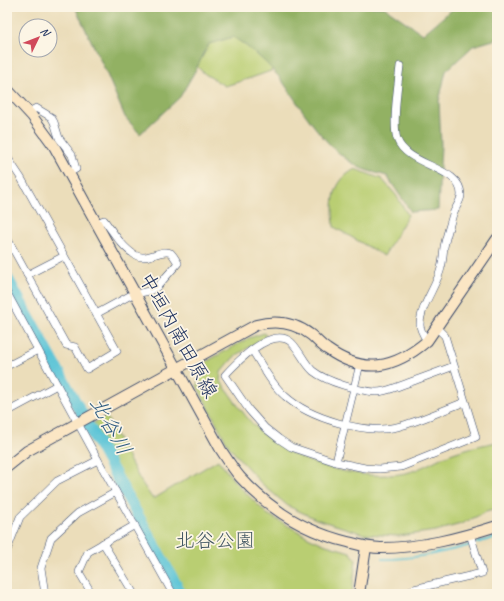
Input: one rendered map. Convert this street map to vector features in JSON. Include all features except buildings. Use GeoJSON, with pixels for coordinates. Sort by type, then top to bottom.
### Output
{"type":"FeatureCollection","features":[{"type":"Feature","properties":{"kind":"main road","name":"中垣内南田原線"},"geometry":{"type":"LineString","coordinates":[[7,89],[44,130],[97,223],[221,450],[240,477],[266,501],[286,517],[309,529],[336,539],[366,547],[397,548],[428,544],[497,526]]}},
{"type":"Feature","properties":{"kind":"main road"},"geometry":{"type":"LineString","coordinates":[[7,467],[27,451],[256,325],[270,322],[285,323],[300,328],[335,355],[360,364],[373,366],[385,365],[400,360],[416,351],[427,341],[497,239]]}},
{"type":"Feature","properties":{"kind":"main road"},"geometry":{"type":"LineString","coordinates":[[359,594],[366,547]]}},
{"type":"Feature","properties":{"kind":"street"},"geometry":{"type":"LineString","coordinates":[[400,66],[394,128],[398,140],[406,153],[417,160],[445,172],[455,180],[459,187],[461,196],[455,208],[444,247],[441,268],[421,316],[420,326],[427,341]]}},
{"type":"Feature","properties":{"kind":"street"},"geometry":{"type":"LineString","coordinates":[[7,157],[21,178],[117,352],[87,369],[75,347],[66,345],[7,238]]}},
{"type":"Feature","properties":{"kind":"street"},"geometry":{"type":"LineString","coordinates":[[96,314],[135,293],[149,291],[157,287],[178,263],[172,254],[167,252],[142,257],[135,256],[124,246],[104,220],[97,223]]}},
{"type":"Feature","properties":{"kind":"street"},"geometry":{"type":"LineString","coordinates":[[114,254],[124,246]]}},
{"type":"Feature","properties":{"kind":"street"},"geometry":{"type":"LineString","coordinates":[[27,275],[64,256]]}},
{"type":"Feature","properties":{"kind":"street"},"geometry":{"type":"LineString","coordinates":[[7,293],[173,594]]}},
{"type":"Feature","properties":{"kind":"street"},"geometry":{"type":"LineString","coordinates":[[437,328],[445,336],[476,437],[401,467],[379,469],[365,468],[336,462],[291,446],[265,428],[249,410],[225,374],[237,362],[263,342],[283,338],[291,342],[307,364],[324,378],[354,388],[378,392],[386,391],[454,366]]}},
{"type":"Feature","properties":{"kind":"street"},"geometry":{"type":"LineString","coordinates":[[7,365],[38,350]]}},
{"type":"Feature","properties":{"kind":"street"},"geometry":{"type":"LineString","coordinates":[[252,350],[277,388],[286,397],[309,412],[345,425],[370,429],[397,427],[465,402]]}},
{"type":"Feature","properties":{"kind":"street"},"geometry":{"type":"LineString","coordinates":[[336,462],[360,364]]}},
{"type":"Feature","properties":{"kind":"street"},"geometry":{"type":"LineString","coordinates":[[7,412],[57,385]]}},
{"type":"Feature","properties":{"kind":"street"},"geometry":{"type":"LineString","coordinates":[[7,550],[20,516],[57,481],[98,460]]}},
{"type":"Feature","properties":{"kind":"street"},"geometry":{"type":"LineString","coordinates":[[45,594],[41,568],[52,538],[78,513],[116,492]]}},
{"type":"Feature","properties":{"kind":"street"},"geometry":{"type":"LineString","coordinates":[[92,594],[79,572],[88,552],[135,525]]}},
{"type":"Feature","properties":{"kind":"street"},"geometry":{"type":"LineString","coordinates":[[408,594],[414,589],[482,573],[470,534]]}},
{"type":"Feature","properties":{"kind":"street"},"geometry":{"type":"LineString","coordinates":[[103,543],[134,594]]}},
{"type":"Feature","properties":{"kind":"green space"},"geometry":{"type":"Polygon","coordinates":[[[75,7],[384,7],[423,34],[455,7],[497,7],[497,39],[473,46],[446,71],[439,101],[441,145],[438,210],[411,212],[387,176],[359,167],[333,148],[315,127],[272,69],[233,37],[209,44],[180,97],[140,134],[125,117],[106,72],[75,7]]]}},
{"type":"Feature","properties":{"kind":"green space"},"geometry":{"type":"Polygon","coordinates":[[[370,7],[285,66],[225,86],[205,74],[192,62],[171,30],[370,7]]]}},
{"type":"Feature","properties":{"kind":"green space"},"geometry":{"type":"Polygon","coordinates":[[[355,169],[382,179],[396,195],[408,215],[384,256],[334,227],[333,202],[337,187],[347,174],[355,169]]]}},
{"type":"Feature","properties":{"kind":"green space"},"geometry":{"type":"Polygon","coordinates":[[[264,333],[266,336],[234,357],[221,372],[220,380],[251,422],[277,445],[311,462],[330,468],[350,473],[389,475],[406,473],[453,453],[497,442],[497,509],[486,512],[461,524],[436,531],[399,536],[364,534],[316,519],[288,506],[261,483],[229,447],[197,386],[202,364],[249,338],[264,333]]]}},
{"type":"Feature","properties":{"kind":"green space","name":"北谷公園"},"geometry":{"type":"Polygon","coordinates":[[[106,416],[140,480],[152,498],[155,498],[218,460],[235,482],[267,514],[310,538],[326,545],[350,552],[356,559],[352,594],[185,594],[92,424],[106,416]]]}},
{"type":"Feature","properties":{"kind":"waterway","name":"北谷川"},"geometry":{"type":"LineString","coordinates":[[7,278],[181,594]]}},
{"type":"Feature","properties":{"kind":"waterway"},"geometry":{"type":"LineString","coordinates":[[476,543],[497,537]]}},
{"type":"Feature","properties":{"kind":"waterway"},"geometry":{"type":"LineString","coordinates":[[382,559],[417,557],[471,545]]}}]}
